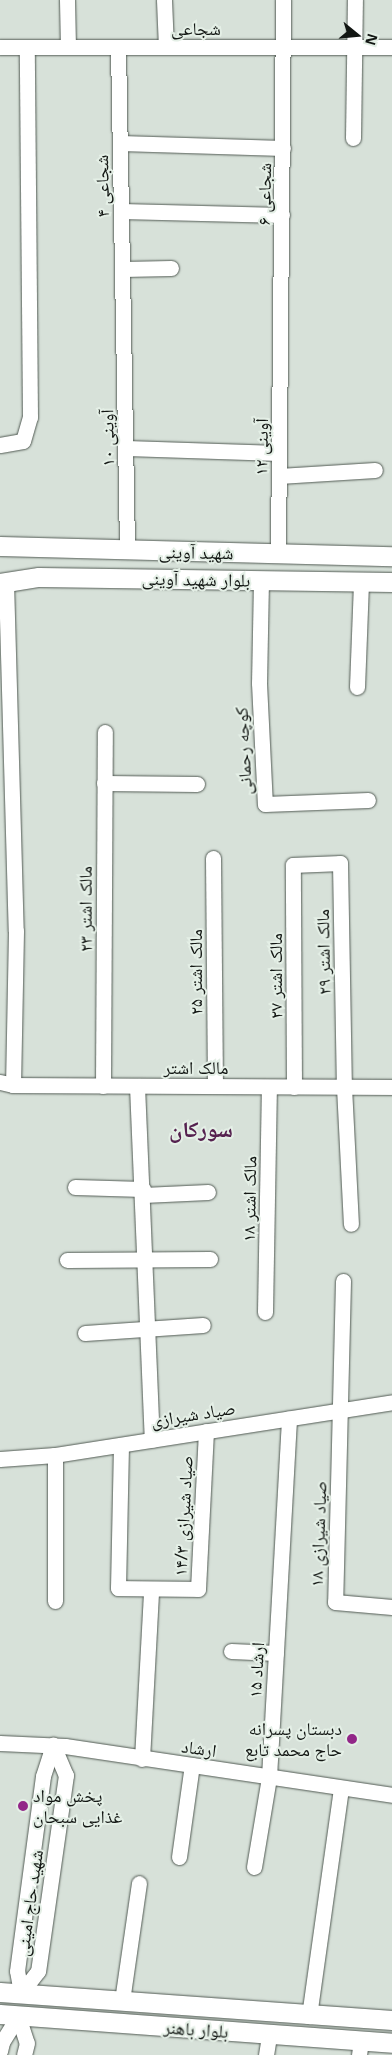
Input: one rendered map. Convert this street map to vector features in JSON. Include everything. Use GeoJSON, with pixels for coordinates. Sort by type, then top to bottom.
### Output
{"type":"FeatureCollection","features":[{"type":"Feature","properties":{"kind":"main road","name":"شهید آوینی"},"geometry":{"type":"LineString","coordinates":[[0,546],[392,556]]}},
{"type":"Feature","properties":{"kind":"main road","name":"بلوار شهید آوینی"},"geometry":{"type":"LineString","coordinates":[[3,583],[39,577],[392,582]]}},
{"type":"Feature","properties":{"kind":"main road","name":"بلوار باهنر"},"geometry":{"type":"LineString","coordinates":[[0,1992],[309,2016],[392,2020]]}},
{"type":"Feature","properties":{"kind":"main road"},"geometry":{"type":"LineString","coordinates":[[9,2015],[21,1993]]}},
{"type":"Feature","properties":{"kind":"main road","name":"بلوار باهنر"},"geometry":{"type":"LineString","coordinates":[[9,2015],[269,2035],[360,2048],[392,2043]]}},
{"type":"Feature","properties":{"kind":"street"},"geometry":{"type":"LineString","coordinates":[[67,0],[68,47]]}},
{"type":"Feature","properties":{"kind":"street"},"geometry":{"type":"LineString","coordinates":[[164,0],[166,47]]}},
{"type":"Feature","properties":{"kind":"street","name":"شجاعی ۶"},"geometry":{"type":"LineString","coordinates":[[281,340],[283,0]]}},
{"type":"Feature","properties":{"kind":"street"},"geometry":{"type":"LineString","coordinates":[[352,138],[355,0]]}},
{"type":"Feature","properties":{"kind":"street","name":"شجاعی"},"geometry":{"type":"LineString","coordinates":[[0,47],[392,47]]}},
{"type":"Feature","properties":{"kind":"street"},"geometry":{"type":"LineString","coordinates":[[6,445],[23,441],[27,434],[30,417],[27,47]]}},
{"type":"Feature","properties":{"kind":"street","name":"شجاعی ۴"},"geometry":{"type":"LineString","coordinates":[[118,47],[124,324]]}},
{"type":"Feature","properties":{"kind":"street"},"geometry":{"type":"LineString","coordinates":[[120,143],[283,148]]}},
{"type":"Feature","properties":{"kind":"street"},"geometry":{"type":"LineString","coordinates":[[122,212],[282,215]]}},
{"type":"Feature","properties":{"kind":"street"},"geometry":{"type":"LineString","coordinates":[[123,269],[171,268]]}},
{"type":"Feature","properties":{"kind":"street","name":"۱۰ آوینی"},"geometry":{"type":"LineString","coordinates":[[124,324],[127,550]]}},
{"type":"Feature","properties":{"kind":"street","name":"۱۲ آوینی"},"geometry":{"type":"LineString","coordinates":[[278,554],[281,340]]}},
{"type":"Feature","properties":{"kind":"street"},"geometry":{"type":"LineString","coordinates":[[126,448],[279,453]]}},
{"type":"Feature","properties":{"kind":"street"},"geometry":{"type":"LineString","coordinates":[[279,476],[375,470]]}},
{"type":"Feature","properties":{"kind":"street","name":"کوچه رحمانی"},"geometry":{"type":"LineString","coordinates":[[261,580],[259,683],[265,804],[368,800]]}},
{"type":"Feature","properties":{"kind":"street"},"geometry":{"type":"LineString","coordinates":[[357,686],[361,582]]}},
{"type":"Feature","properties":{"kind":"street"},"geometry":{"type":"LineString","coordinates":[[3,583],[16,931],[7,1084]]}},
{"type":"Feature","properties":{"kind":"street","name":"مالک اشتر ۲۳"},"geometry":{"type":"LineString","coordinates":[[103,1086],[104,732]]}},
{"type":"Feature","properties":{"kind":"street"},"geometry":{"type":"LineString","coordinates":[[104,783],[197,784]]}},
{"type":"Feature","properties":{"kind":"street","name":"مالک اشتر ۲۵"},"geometry":{"type":"LineString","coordinates":[[213,858],[214,1086]]}},
{"type":"Feature","properties":{"kind":"street","name":"مالک اشتر ۲۹"},"geometry":{"type":"LineString","coordinates":[[293,865],[340,863],[344,1087]]}},
{"type":"Feature","properties":{"kind":"street","name":"مالک اشتر ۲۷"},"geometry":{"type":"LineString","coordinates":[[293,865],[294,1087]]}},
{"type":"Feature","properties":{"kind":"street","name":"مالک اشتر"},"geometry":{"type":"LineString","coordinates":[[7,1084],[392,1087]]}},
{"type":"Feature","properties":{"kind":"street"},"geometry":{"type":"LineString","coordinates":[[137,1086],[146,1261],[152,1440]]}},
{"type":"Feature","properties":{"kind":"street","name":"مالک اشتر ۱۸"},"geometry":{"type":"LineString","coordinates":[[265,1312],[269,1087]]}},
{"type":"Feature","properties":{"kind":"street"},"geometry":{"type":"LineString","coordinates":[[344,1087],[351,1224]]}},
{"type":"Feature","properties":{"kind":"street"},"geometry":{"type":"LineString","coordinates":[[75,1187],[143,1192],[208,1192]]}},
{"type":"Feature","properties":{"kind":"street"},"geometry":{"type":"LineString","coordinates":[[67,1260],[146,1261],[210,1259]]}},
{"type":"Feature","properties":{"kind":"street"},"geometry":{"type":"LineString","coordinates":[[341,1410],[343,1281]]}},
{"type":"Feature","properties":{"kind":"street"},"geometry":{"type":"LineString","coordinates":[[85,1333],[203,1325]]}},
{"type":"Feature","properties":{"kind":"street","name":"صیاد شیرازی"},"geometry":{"type":"LineString","coordinates":[[0,1459],[55,1455],[392,1402]]}},
{"type":"Feature","properties":{"kind":"street","name":"صیاد شیرازی ۱۸"},"geometry":{"type":"LineString","coordinates":[[341,1410],[335,1602],[392,1607]]}},
{"type":"Feature","properties":{"kind":"street","name":"ارشاد ۱۵"},"geometry":{"type":"LineString","coordinates":[[254,1867],[269,1777],[289,1419]]}},
{"type":"Feature","properties":{"kind":"street","name":"صیاد شیرازی ۱۴/۳"},"geometry":{"type":"LineString","coordinates":[[121,1445],[118,1588],[151,1590],[198,1588],[206,1432]]}},
{"type":"Feature","properties":{"kind":"street"},"geometry":{"type":"LineString","coordinates":[[55,1455],[55,1601]]}},
{"type":"Feature","properties":{"kind":"street"},"geometry":{"type":"LineString","coordinates":[[142,1759],[151,1590]]}},
{"type":"Feature","properties":{"kind":"street"},"geometry":{"type":"LineString","coordinates":[[231,1651],[276,1653]]}},
{"type":"Feature","properties":{"kind":"street","name":"ارشاد"},"geometry":{"type":"LineString","coordinates":[[0,1743],[53,1746],[392,1795]]}},
{"type":"Feature","properties":{"kind":"street","name":"شهید حاج امینی"},"geometry":{"type":"LineString","coordinates":[[21,1993],[38,1971],[66,1775],[53,1746]]}},
{"type":"Feature","properties":{"kind":"street","name":"شهید حاج امینی"},"geometry":{"type":"LineString","coordinates":[[21,1993],[17,1971],[43,1776],[53,1746]]}},
{"type":"Feature","properties":{"kind":"street"},"geometry":{"type":"LineString","coordinates":[[179,1857],[192,1766]]}},
{"type":"Feature","properties":{"kind":"street"},"geometry":{"type":"LineString","coordinates":[[309,2016],[341,1788]]}},
{"type":"Feature","properties":{"kind":"street"},"geometry":{"type":"LineString","coordinates":[[122,2001],[139,1883]]}},
{"type":"Feature","properties":{"kind":"street"},"geometry":{"type":"LineString","coordinates":[[0,2051],[9,2015]]}},
{"type":"Feature","properties":{"kind":"street"},"geometry":{"type":"LineString","coordinates":[[9,2015],[27,2043],[24,2055]]}},
{"type":"Feature","properties":{"kind":"street"},"geometry":{"type":"LineString","coordinates":[[266,2055],[269,2035]]}},
{"type":"Feature","properties":{"kind":"place","name":"دبستان پسرانه حاج محمد تابع"},"geometry":{"type":"Point","coordinates":[352,1739]}},
{"type":"Feature","properties":{"kind":"place","name":"پخش مواد غذایی سبحان"},"geometry":{"type":"Point","coordinates":[23,1806]}},
{"type":"Feature","properties":{"kind":"district","name":"سورکان"},"geometry":{"type":"Point","coordinates":[201,1129]}}]}
